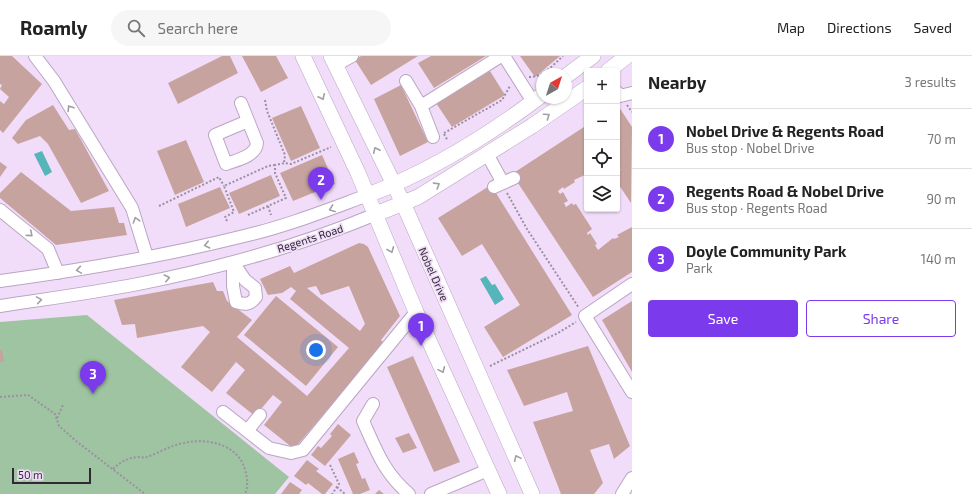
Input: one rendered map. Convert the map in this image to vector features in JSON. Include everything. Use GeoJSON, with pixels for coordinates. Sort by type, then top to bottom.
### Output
{"type":"FeatureCollection","features":[{"type":"Feature","properties":{"kind":"main road"},"geometry":{"type":"LineString","coordinates":[[303,56],[368,196],[416,312],[499,494]]}},
{"type":"Feature","properties":{"kind":"main road"},"geometry":{"type":"LineString","coordinates":[[572,72],[593,56]]}},
{"type":"Feature","properties":{"kind":"main road"},"geometry":{"type":"LineString","coordinates":[[612,68],[626,56]]}},
{"type":"Feature","properties":{"kind":"main road","name":"Nobel Drive"},"geometry":{"type":"LineString","coordinates":[[334,60],[403,203],[532,494]]}},
{"type":"Feature","properties":{"kind":"main road","name":"Regents Road"},"geometry":{"type":"LineString","coordinates":[[376,214],[418,197],[532,126],[584,90]]}},
{"type":"Feature","properties":{"kind":"main road","name":"Regents Road"},"geometry":{"type":"LineString","coordinates":[[368,196],[394,185],[456,153],[536,99]]}},
{"type":"Feature","properties":{"kind":"street"},"geometry":{"type":"LineString","coordinates":[[35,56],[54,81],[132,208],[147,257]]}},
{"type":"Feature","properties":{"kind":"street"},"geometry":{"type":"LineString","coordinates":[[334,60],[352,56]]}},
{"type":"Feature","properties":{"kind":"street"},"geometry":{"type":"LineString","coordinates":[[421,106],[501,56]]}},
{"type":"Feature","properties":{"kind":"street"},"geometry":{"type":"LineString","coordinates":[[504,56],[536,97]]}},
{"type":"Feature","properties":{"kind":"street"},"geometry":{"type":"LineString","coordinates":[[406,81],[438,135]]}},
{"type":"Feature","properties":{"kind":"street"},"geometry":{"type":"LineString","coordinates":[[620,96],[632,93]]}},
{"type":"Feature","properties":{"kind":"street"},"geometry":{"type":"LineString","coordinates":[[241,103],[248,121]]}},
{"type":"Feature","properties":{"kind":"street"},"geometry":{"type":"LineString","coordinates":[[487,154],[504,183]]}},
{"type":"Feature","properties":{"kind":"street","name":"Regents Road"},"geometry":{"type":"LineString","coordinates":[[0,281],[58,273],[147,257],[246,236],[311,217],[368,196]]}},
{"type":"Feature","properties":{"kind":"street"},"geometry":{"type":"LineString","coordinates":[[0,210],[48,250],[58,273]]}},
{"type":"Feature","properties":{"kind":"street","name":"Regents Road"},"geometry":{"type":"LineString","coordinates":[[0,306],[138,284],[233,262],[329,233],[376,214]]}},
{"type":"Feature","properties":{"kind":"street"},"geometry":{"type":"LineString","coordinates":[[632,284],[585,316],[632,392]]}},
{"type":"Feature","properties":{"kind":"street"},"geometry":{"type":"LineString","coordinates":[[223,412],[247,431],[274,449],[291,453],[303,450],[416,312]]}},
{"type":"Feature","properties":{"kind":"street"},"geometry":{"type":"LineString","coordinates":[[373,404],[363,421],[386,470],[397,484],[409,494]]}},
{"type":"Feature","properties":{"kind":"street"},"geometry":{"type":"LineString","coordinates":[[247,431],[260,415]]}},
{"type":"Feature","properties":{"kind":"street"},"geometry":{"type":"LineString","coordinates":[[430,494],[488,470]]}},
{"type":"Feature","properties":{"kind":"street"},"geometry":{"type":"LineString","coordinates":[[622,494],[632,478]]}},
{"type":"Feature","properties":{"kind":"path"},"geometry":{"type":"LineString","coordinates":[[528,78],[537,77],[563,56]]}},
{"type":"Feature","properties":{"kind":"path"},"geometry":{"type":"LineString","coordinates":[[438,135],[502,100],[510,84],[513,83]]}},
{"type":"Feature","properties":{"kind":"path"},"geometry":{"type":"LineString","coordinates":[[265,100],[267,111],[285,155],[284,163]]}},
{"type":"Feature","properties":{"kind":"path"},"geometry":{"type":"LineString","coordinates":[[438,135],[448,140]]}},
{"type":"Feature","properties":{"kind":"path"},"geometry":{"type":"LineString","coordinates":[[224,186],[268,166],[284,163],[291,164],[331,147]]}},
{"type":"Feature","properties":{"kind":"path"},"geometry":{"type":"LineString","coordinates":[[248,215],[286,198],[275,173],[275,165]]}},
{"type":"Feature","properties":{"kind":"path"},"geometry":{"type":"LineString","coordinates":[[159,206],[219,177],[234,212],[225,216],[227,221]]}},
{"type":"Feature","properties":{"kind":"path"},"geometry":{"type":"LineString","coordinates":[[490,366],[558,333],[585,316],[527,229],[504,183]]}},
{"type":"Feature","properties":{"kind":"path"},"geometry":{"type":"LineString","coordinates":[[268,206],[271,215]]}},
{"type":"Feature","properties":{"kind":"path"},"geometry":{"type":"LineString","coordinates":[[0,397],[28,395],[55,414],[59,426],[145,494]]}},
{"type":"Feature","properties":{"kind":"path"},"geometry":{"type":"LineString","coordinates":[[57,419],[63,405]]}},
{"type":"Feature","properties":{"kind":"path"},"geometry":{"type":"LineString","coordinates":[[113,469],[128,459],[145,457],[182,443],[210,441],[220,443],[229,448],[241,459],[246,470],[248,482],[245,494]]}},
{"type":"Feature","properties":{"kind":"path"},"geometry":{"type":"LineString","coordinates":[[330,465],[339,484],[332,494]]}},
{"type":"Feature","properties":{"kind":"path"},"geometry":{"type":"LineString","coordinates":[[337,487],[345,494]]}},
{"type":"Feature","properties":{"kind":"shaded area"},"geometry":{"type":"Polygon","coordinates":[[[42,151],[52,172],[45,176],[34,154],[42,151]]]}},
{"type":"Feature","properties":{"kind":"shaded area"},"geometry":{"type":"Polygon","coordinates":[[[486,276],[492,285],[495,284],[504,299],[495,305],[480,279],[486,276]]]}},
{"type":"Feature","properties":{"kind":"shaded area"},"geometry":{"type":"Polygon","coordinates":[[[87,315],[289,477],[275,494],[0,494],[0,322],[87,315]]]}},
{"type":"Feature","properties":{"kind":"building"},"geometry":{"type":"Polygon","coordinates":[[[0,56],[12,56],[42,84],[3,133],[0,130],[0,101],[4,104],[9,97],[0,89],[2,85],[0,84],[0,56]]]}},
{"type":"Feature","properties":{"kind":"building"},"geometry":{"type":"Polygon","coordinates":[[[222,56],[230,56],[238,73],[178,104],[168,83],[222,56]]]}},
{"type":"Feature","properties":{"kind":"building"},"geometry":{"type":"Polygon","coordinates":[[[242,56],[276,56],[288,78],[261,92],[242,56]]]}},
{"type":"Feature","properties":{"kind":"building"},"geometry":{"type":"Polygon","coordinates":[[[361,56],[418,56],[371,85],[355,60],[361,56]]]}},
{"type":"Feature","properties":{"kind":"building"},"geometry":{"type":"Polygon","coordinates":[[[431,56],[486,56],[434,88],[418,63],[431,56]]]}},
{"type":"Feature","properties":{"kind":"building"},"geometry":{"type":"Polygon","coordinates":[[[520,56],[560,56],[546,68],[536,68],[535,77],[520,56]]]}},
{"type":"Feature","properties":{"kind":"building"},"geometry":{"type":"Polygon","coordinates":[[[490,71],[505,95],[452,127],[436,103],[490,71]]]}},
{"type":"Feature","properties":{"kind":"building"},"geometry":{"type":"Polygon","coordinates":[[[401,85],[428,142],[400,156],[374,99],[401,85]]]}},
{"type":"Feature","properties":{"kind":"building"},"geometry":{"type":"Polygon","coordinates":[[[53,105],[69,130],[75,129],[109,191],[81,203],[48,144],[40,136],[18,144],[12,138],[26,120],[53,105]]]}},
{"type":"Feature","properties":{"kind":"building"},"geometry":{"type":"Polygon","coordinates":[[[301,106],[320,148],[291,161],[272,118],[301,106]]]}},
{"type":"Feature","properties":{"kind":"building"},"geometry":{"type":"Polygon","coordinates":[[[620,109],[632,127],[631,203],[620,186],[620,109]]]}},
{"type":"Feature","properties":{"kind":"building"},"geometry":{"type":"Polygon","coordinates":[[[584,127],[584,175],[574,180],[575,182],[564,189],[563,187],[558,191],[560,194],[563,192],[568,201],[564,203],[566,207],[572,203],[573,205],[576,204],[592,229],[587,233],[588,235],[590,233],[597,244],[595,245],[598,250],[613,238],[619,237],[617,235],[632,227],[632,272],[593,297],[512,174],[584,127]]]}},
{"type":"Feature","properties":{"kind":"building"},"geometry":{"type":"Polygon","coordinates":[[[186,140],[204,182],[175,195],[157,151],[186,140]]]}},
{"type":"Feature","properties":{"kind":"building"},"geometry":{"type":"Polygon","coordinates":[[[322,155],[335,184],[293,201],[280,173],[322,155]]]}},
{"type":"Feature","properties":{"kind":"building"},"geometry":{"type":"Polygon","coordinates":[[[0,162],[7,167],[0,177],[0,162]]]}},
{"type":"Feature","properties":{"kind":"building"},"geometry":{"type":"Polygon","coordinates":[[[21,172],[71,211],[114,207],[119,223],[124,223],[127,235],[56,245],[0,198],[0,193],[21,172]]]}},
{"type":"Feature","properties":{"kind":"building"},"geometry":{"type":"Polygon","coordinates":[[[271,175],[280,196],[239,214],[229,193],[271,175]]]}},
{"type":"Feature","properties":{"kind":"building"},"geometry":{"type":"Polygon","coordinates":[[[491,185],[572,315],[503,357],[484,327],[520,305],[482,244],[462,256],[438,218],[491,185]]]}},
{"type":"Feature","properties":{"kind":"building"},"geometry":{"type":"Polygon","coordinates":[[[220,187],[230,208],[186,227],[178,204],[220,187]]]}},
{"type":"Feature","properties":{"kind":"building"},"geometry":{"type":"Polygon","coordinates":[[[359,243],[364,244],[368,247],[400,316],[381,340],[384,343],[294,449],[264,425],[282,402],[273,395],[255,416],[226,393],[245,370],[236,362],[212,392],[181,367],[210,332],[203,326],[137,338],[135,324],[122,325],[114,300],[213,282],[217,291],[223,291],[227,301],[252,320],[237,337],[307,396],[349,348],[290,299],[296,291],[291,287],[282,293],[268,295],[260,279],[290,266],[294,273],[359,243]],[[316,286],[307,288],[360,331],[365,324],[349,286],[321,295],[316,286]]]}},
{"type":"Feature","properties":{"kind":"building"},"geometry":{"type":"Polygon","coordinates":[[[276,296],[338,347],[306,386],[244,335],[276,296]]]}},
{"type":"Feature","properties":{"kind":"building"},"geometry":{"type":"Polygon","coordinates":[[[632,301],[632,372],[602,320],[632,301]]]}},
{"type":"Feature","properties":{"kind":"building"},"geometry":{"type":"Polygon","coordinates":[[[588,346],[630,446],[614,459],[609,444],[590,450],[603,483],[594,494],[561,494],[533,422],[573,411],[567,392],[524,406],[507,370],[588,346]]]}},
{"type":"Feature","properties":{"kind":"building"},"geometry":{"type":"Polygon","coordinates":[[[0,350],[2,350],[4,362],[0,362],[0,350]]]}},
{"type":"Feature","properties":{"kind":"building"},"geometry":{"type":"Polygon","coordinates":[[[413,356],[460,462],[434,472],[387,367],[413,356]]]}},
{"type":"Feature","properties":{"kind":"building"},"geometry":{"type":"Polygon","coordinates":[[[338,424],[351,435],[325,466],[311,455],[318,446],[321,448],[332,436],[330,434],[338,424]]]}},
{"type":"Feature","properties":{"kind":"building"},"geometry":{"type":"Polygon","coordinates":[[[409,433],[417,448],[403,453],[395,438],[409,433]]]}},
{"type":"Feature","properties":{"kind":"building"},"geometry":{"type":"Polygon","coordinates":[[[354,452],[359,463],[356,464],[362,479],[365,478],[370,490],[360,494],[353,494],[338,459],[354,452]]]}},
{"type":"Feature","properties":{"kind":"building"},"geometry":{"type":"Polygon","coordinates":[[[307,460],[319,469],[316,471],[333,484],[325,494],[322,494],[308,483],[306,485],[294,476],[307,460]]]}},
{"type":"Feature","properties":{"kind":"building"},"geometry":{"type":"Polygon","coordinates":[[[290,482],[302,490],[299,494],[281,494],[290,482]]]}},
{"type":"Feature","properties":{"kind":"building"},"geometry":{"type":"Polygon","coordinates":[[[379,490],[384,494],[375,494],[379,490]]]}},
{"type":"Feature","properties":{"kind":"place","name":"Regents Road & Nobel Drive"},"geometry":{"type":"Point","coordinates":[321,200]}},
{"type":"Feature","properties":{"kind":"place","name":"Nobel Drive & Regents Road"},"geometry":{"type":"Point","coordinates":[421,346]}},
{"type":"Feature","properties":{"kind":"place","name":"Doyle Community Park"},"geometry":{"type":"Point","coordinates":[93,394]}}]}
